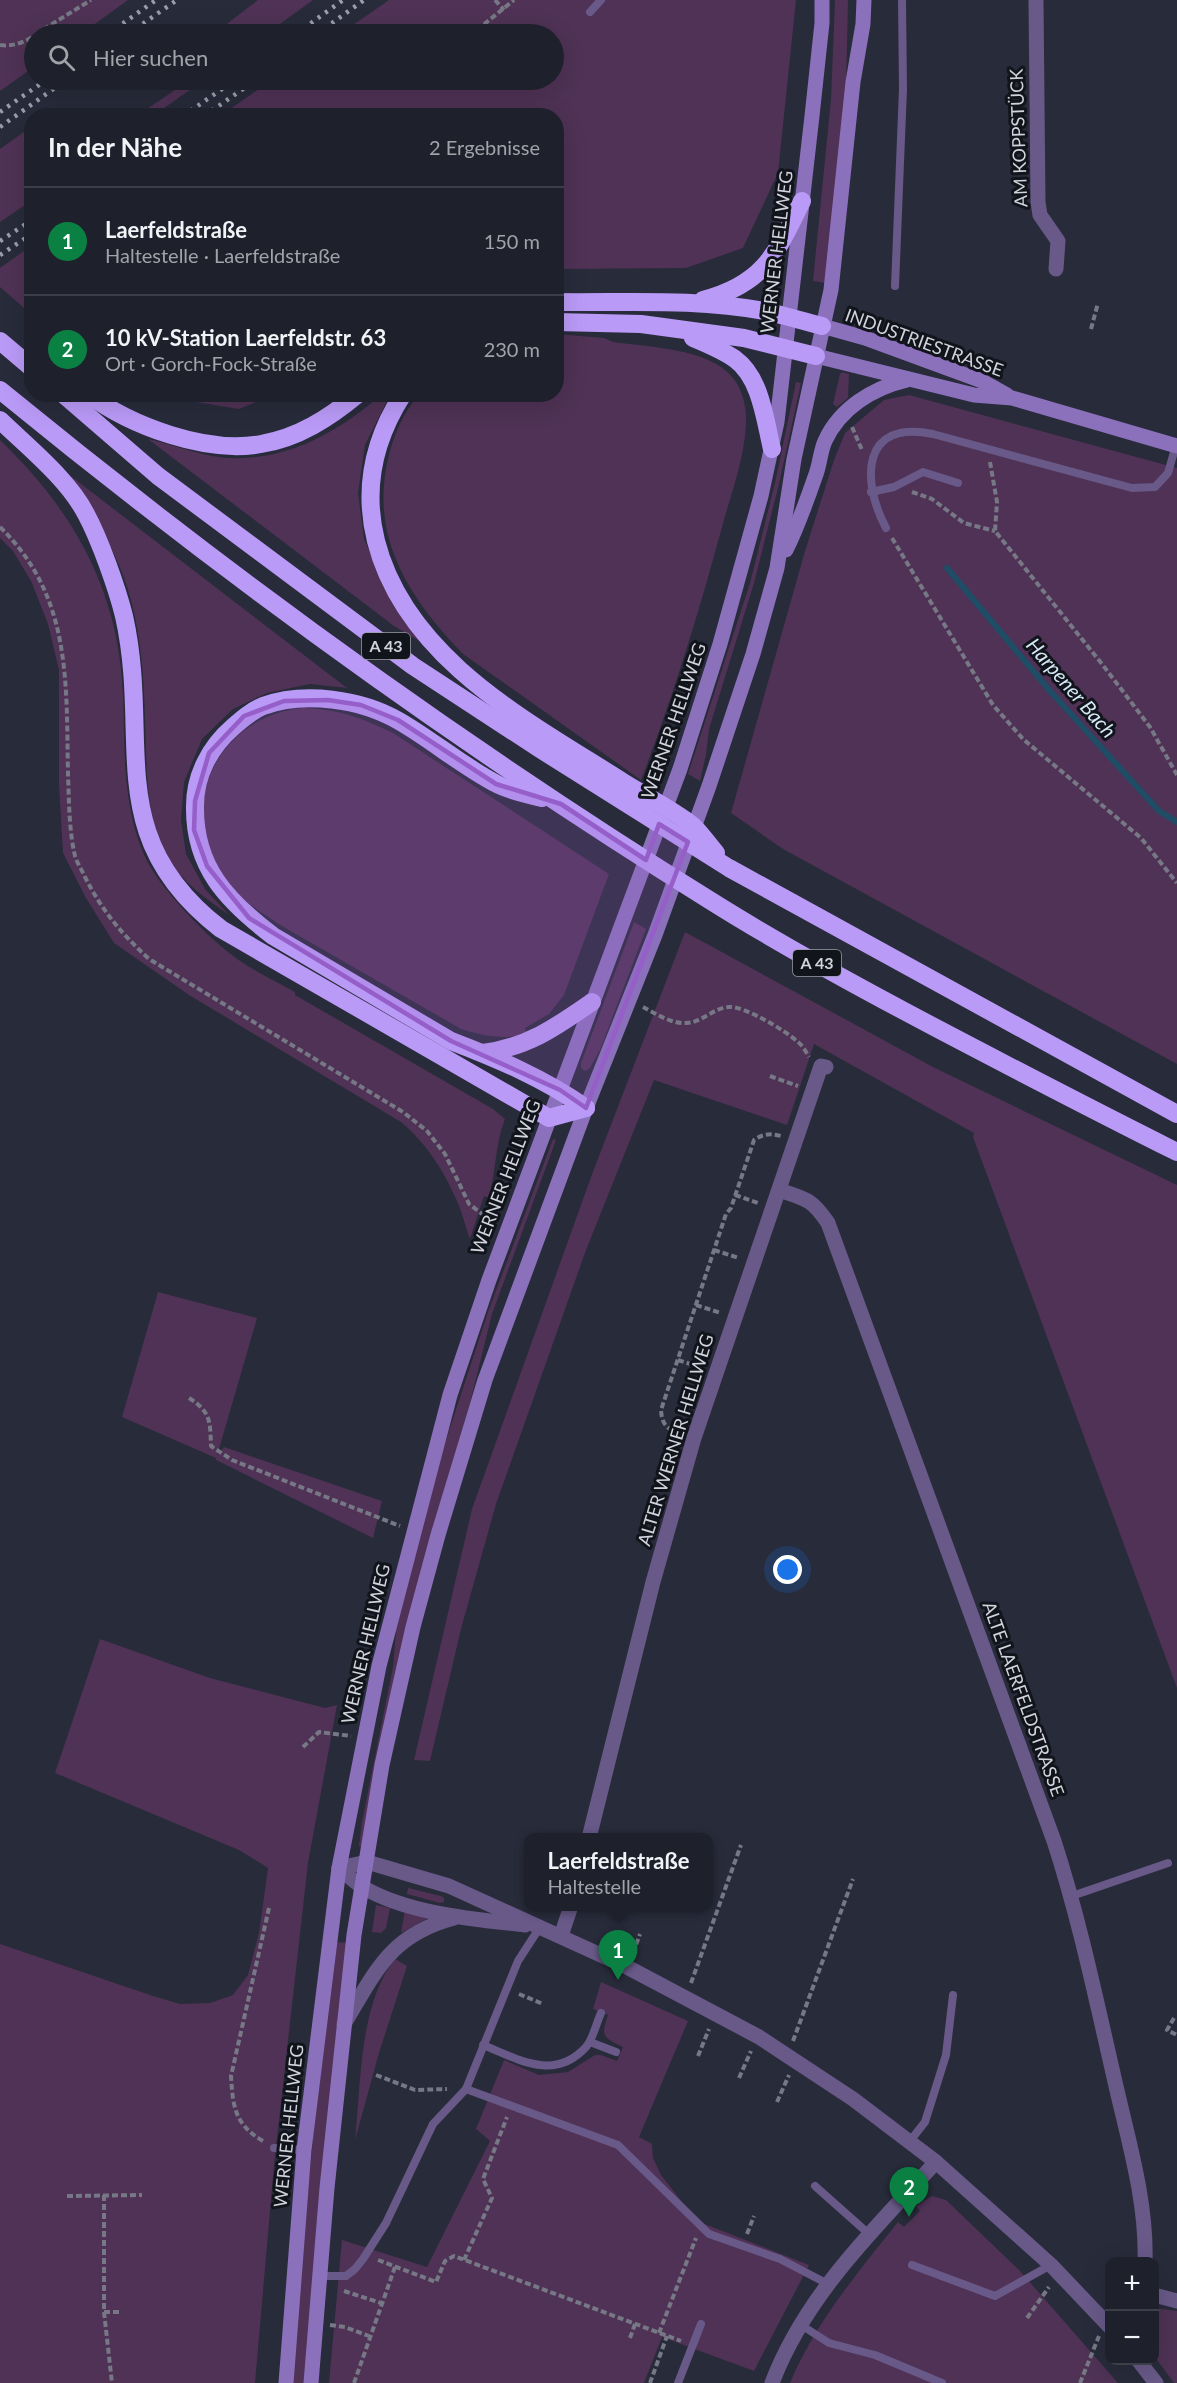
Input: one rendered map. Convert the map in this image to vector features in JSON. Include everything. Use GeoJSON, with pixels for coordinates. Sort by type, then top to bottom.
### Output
{"type":"FeatureCollection","features":[{"type":"Feature","properties":{"kind":"highway"},"geometry":{"type":"LineString","coordinates":[[689,304],[737,289],[763,269],[779,247],[802,201]]}},
{"type":"Feature","properties":{"kind":"highway"},"geometry":{"type":"LineString","coordinates":[[564,302],[731,307],[822,326]]}},
{"type":"Feature","properties":{"kind":"highway"},"geometry":{"type":"LineString","coordinates":[[564,322],[641,324],[744,338],[816,356]]}},
{"type":"Feature","properties":{"kind":"highway"},"geometry":{"type":"LineString","coordinates":[[675,329],[737,360],[748,373],[762,408],[772,449]]}},
{"type":"Feature","properties":{"kind":"highway"},"geometry":{"type":"LineString","coordinates":[[6,346],[24,354]]}},
{"type":"Feature","properties":{"kind":"highway"},"geometry":{"type":"LineString","coordinates":[[6,346],[24,361]]}},
{"type":"Feature","properties":{"kind":"highway","name":"A 43"},"geometry":{"type":"LineString","coordinates":[[0,390],[121,489],[391,689],[712,903],[844,978],[1083,1106],[1177,1152]]}},
{"type":"Feature","properties":{"kind":"highway","name":"A 43"},"geometry":{"type":"LineString","coordinates":[[72,402],[159,476],[412,666],[729,868],[1177,1114]]}},
{"type":"Feature","properties":{"kind":"highway"},"geometry":{"type":"LineString","coordinates":[[101,402],[132,422],[195,440],[242,445],[270,442],[314,426],[347,402]]}},
{"type":"Feature","properties":{"kind":"highway"},"geometry":{"type":"LineString","coordinates":[[399,402],[379,444],[373,464],[370,495],[377,545],[391,581],[402,601],[429,638],[471,680],[517,714],[693,826],[729,868]]}},
{"type":"Feature","properties":{"kind":"highway"},"geometry":{"type":"LineString","coordinates":[[0,420],[58,476],[86,512],[96,536],[123,614],[129,645],[135,765],[141,814],[150,841],[177,886],[197,911],[221,929],[549,1118],[586,1108]]}},
{"type":"Feature","properties":{"kind":"highway"},"geometry":{"type":"LineString","coordinates":[[561,804],[496,784],[398,720],[360,705],[328,700],[284,701],[262,707],[244,716],[209,753],[199,779],[195,801],[194,830],[199,849],[218,884],[249,918],[273,936],[451,1041],[483,1053],[560,1090],[586,1108]]}},
{"type":"Feature","properties":{"kind":"highway"},"geometry":{"type":"LineString","coordinates":[[483,1053],[506,1050],[536,1039],[592,1002]]}},
{"type":"Feature","properties":{"kind":"main road","name":"WERNER HELLWEG"},"geometry":{"type":"LineString","coordinates":[[286,2383],[304,2150],[339,1868],[363,1738],[394,1600],[450,1395],[489,1280],[680,769],[723,633],[761,496],[772,449],[785,348],[822,23],[822,0]]}},
{"type":"Feature","properties":{"kind":"main road"},"geometry":{"type":"LineString","coordinates":[[311,2383],[343,2027],[382,1765],[413,1627],[485,1380],[586,1108],[655,935],[709,786],[753,654],[777,568],[794,459],[832,280],[864,0]]}},
{"type":"Feature","properties":{"kind":"main road","name":"INDUSTRIESTRASSE"},"geometry":{"type":"LineString","coordinates":[[822,326],[865,338],[982,381],[1012,398]]}},
{"type":"Feature","properties":{"kind":"main road","name":"INDUSTRIESTRASSE"},"geometry":{"type":"LineString","coordinates":[[816,356],[974,395],[1012,398],[1176,446]]}},
{"type":"Feature","properties":{"kind":"main road"},"geometry":{"type":"LineString","coordinates":[[777,568],[816,476],[824,443],[833,426],[855,403],[885,385],[910,379]]}},
{"type":"Feature","properties":{"kind":"street","name":"AM KOPPSTÜCK"},"geometry":{"type":"LineString","coordinates":[[1036,0],[1038,202],[1040,215],[1058,241],[1056,269]]}},
{"type":"Feature","properties":{"kind":"street","name":"ALTER WERNER HELLWEG"},"geometry":{"type":"LineString","coordinates":[[590,1833],[653,1582],[693,1438],[822,1070]]}},
{"type":"Feature","properties":{"kind":"street","name":"ALTE LAERFELDSTRASSE"},"geometry":{"type":"LineString","coordinates":[[779,1190],[816,1205],[828,1223],[1050,1830],[1072,1896],[1132,2156],[1146,2237],[1145,2257]]}},
{"type":"Feature","properties":{"kind":"street"},"geometry":{"type":"LineString","coordinates":[[339,1868],[366,1862],[449,1886],[561,1936],[686,1997],[759,2037],[792,2057],[936,2162],[1056,2270],[1105,2319]]}},
{"type":"Feature","properties":{"kind":"street"},"geometry":{"type":"LineString","coordinates":[[339,1868],[363,1888],[399,1902],[457,1917],[540,1927]]}},
{"type":"Feature","properties":{"kind":"street"},"geometry":{"type":"LineString","coordinates":[[561,1936],[569,1911]]}},
{"type":"Feature","properties":{"kind":"street"},"geometry":{"type":"LineString","coordinates":[[343,2027],[375,1972],[396,1946],[414,1932],[434,1923],[457,1917]]}},
{"type":"Feature","properties":{"kind":"street"},"geometry":{"type":"LineString","coordinates":[[772,2383],[801,2325],[828,2284],[869,2234],[936,2162]]}},
{"type":"Feature","properties":{"kind":"street"},"geometry":{"type":"LineString","coordinates":[[1159,2296],[1177,2301]]}},
{"type":"Feature","properties":{"kind":"street"},"geometry":{"type":"LineString","coordinates":[[1141,2365],[1156,2383]]}},
{"type":"Feature","properties":{"kind":"lane"},"geometry":{"type":"LineString","coordinates":[[590,12],[601,0]]}},
{"type":"Feature","properties":{"kind":"lane"},"geometry":{"type":"LineString","coordinates":[[895,286],[903,89],[902,0]]}},
{"type":"Feature","properties":{"kind":"lane"},"geometry":{"type":"LineString","coordinates":[[886,528],[876,510],[871,492],[871,465],[875,453],[892,435],[918,430],[1132,488],[1155,487],[1168,473],[1176,446]]}},
{"type":"Feature","properties":{"kind":"lane"},"geometry":{"type":"LineString","coordinates":[[871,492],[894,487],[923,472],[958,483]]}},
{"type":"Feature","properties":{"kind":"lane"},"geometry":{"type":"LineString","coordinates":[[1072,1896],[1168,1863]]}},
{"type":"Feature","properties":{"kind":"lane"},"geometry":{"type":"LineString","coordinates":[[319,2276],[346,2276],[366,2255],[386,2223],[433,2124],[466,2089],[518,1961],[540,1927]]}},
{"type":"Feature","properties":{"kind":"lane"},"geometry":{"type":"LineString","coordinates":[[910,2141],[925,2122],[946,2055],[953,1995]]}},
{"type":"Feature","properties":{"kind":"lane"},"geometry":{"type":"LineString","coordinates":[[483,2045],[536,2066],[563,2064],[590,2042],[601,2013]]}},
{"type":"Feature","properties":{"kind":"lane"},"geometry":{"type":"LineString","coordinates":[[590,2042],[616,2052]]}},
{"type":"Feature","properties":{"kind":"lane"},"geometry":{"type":"LineString","coordinates":[[466,2089],[618,2145],[709,2234],[780,2259],[828,2284]]}},
{"type":"Feature","properties":{"kind":"lane"},"geometry":{"type":"LineString","coordinates":[[274,2148],[304,2150]]}},
{"type":"Feature","properties":{"kind":"lane"},"geometry":{"type":"LineString","coordinates":[[815,2186],[869,2234]]}},
{"type":"Feature","properties":{"kind":"lane"},"geometry":{"type":"LineString","coordinates":[[912,2265],[995,2296],[1056,2270]]}},
{"type":"Feature","properties":{"kind":"lane"},"geometry":{"type":"LineString","coordinates":[[678,2383],[701,2324]]}},
{"type":"Feature","properties":{"kind":"lane"},"geometry":{"type":"LineString","coordinates":[[801,2325],[829,2343],[875,2355],[942,2383]]}},
{"type":"Feature","properties":{"kind":"path"},"geometry":{"type":"LineString","coordinates":[[53,24],[91,0]]}},
{"type":"Feature","properties":{"kind":"path"},"geometry":{"type":"LineString","coordinates":[[495,0],[504,10]]}},
{"type":"Feature","properties":{"kind":"path"},"geometry":{"type":"LineString","coordinates":[[485,24],[514,0]]}},
{"type":"Feature","properties":{"kind":"path"},"geometry":{"type":"LineString","coordinates":[[0,45],[7,46],[24,39]]}},
{"type":"Feature","properties":{"kind":"path"},"geometry":{"type":"LineString","coordinates":[[1091,329],[1098,303]]}},
{"type":"Feature","properties":{"kind":"path"},"geometry":{"type":"LineString","coordinates":[[855,403],[851,424],[862,450],[875,453]]}},
{"type":"Feature","properties":{"kind":"path"},"geometry":{"type":"LineString","coordinates":[[988,449],[997,502],[995,531]]}},
{"type":"Feature","properties":{"kind":"path"},"geometry":{"type":"LineString","coordinates":[[894,487],[932,499],[964,523],[995,531],[1136,709],[1150,728],[1177,775]]}},
{"type":"Feature","properties":{"kind":"path"},"geometry":{"type":"LineString","coordinates":[[886,528],[919,579],[993,705],[1023,739],[1141,838],[1177,883]]}},
{"type":"Feature","properties":{"kind":"path"},"geometry":{"type":"LineString","coordinates":[[628,1001],[683,1024],[693,1023],[720,1009],[729,1007],[739,1009],[775,1027],[800,1044],[822,1070]]}},
{"type":"Feature","properties":{"kind":"path"},"geometry":{"type":"LineString","coordinates":[[770,1076],[790,1083]]}},
{"type":"Feature","properties":{"kind":"path"},"geometry":{"type":"LineString","coordinates":[[693,1438],[667,1429],[662,1421],[661,1410],[714,1250],[754,1140],[762,1135],[772,1134],[796,1141]]}},
{"type":"Feature","properties":{"kind":"path"},"geometry":{"type":"LineString","coordinates":[[735,1195],[756,1203]]}},
{"type":"Feature","properties":{"kind":"path"},"geometry":{"type":"LineString","coordinates":[[714,1250],[735,1257]]}},
{"type":"Feature","properties":{"kind":"path"},"geometry":{"type":"LineString","coordinates":[[696,1305],[717,1312]]}},
{"type":"Feature","properties":{"kind":"path"},"geometry":{"type":"LineString","coordinates":[[678,1360],[698,1366]]}},
{"type":"Feature","properties":{"kind":"path"},"geometry":{"type":"LineString","coordinates":[[189,1398],[200,1405],[210,1417],[211,1446],[232,1460],[414,1532]]}},
{"type":"Feature","properties":{"kind":"path"},"geometry":{"type":"LineString","coordinates":[[303,1747],[319,1732],[363,1738]]}},
{"type":"Feature","properties":{"kind":"path"},"geometry":{"type":"LineString","coordinates":[[686,1997],[741,1845]]}},
{"type":"Feature","properties":{"kind":"path"},"geometry":{"type":"LineString","coordinates":[[777,2102],[853,1879]]}},
{"type":"Feature","properties":{"kind":"path"},"geometry":{"type":"LineString","coordinates":[[269,1908],[231,2076],[233,2104],[237,2117],[259,2139],[274,2148]]}},
{"type":"Feature","properties":{"kind":"path"},"geometry":{"type":"LineString","coordinates":[[506,1990],[543,2004]]}},
{"type":"Feature","properties":{"kind":"path"},"geometry":{"type":"LineString","coordinates":[[698,2056],[715,2013]]}},
{"type":"Feature","properties":{"kind":"path"},"geometry":{"type":"LineString","coordinates":[[1174,2018],[1167,2030],[1177,2035]]}},
{"type":"Feature","properties":{"kind":"path"},"geometry":{"type":"LineString","coordinates":[[740,2078],[759,2037]]}},
{"type":"Feature","properties":{"kind":"path"},"geometry":{"type":"LineString","coordinates":[[376,2075],[415,2090],[466,2089]]}},
{"type":"Feature","properties":{"kind":"path"},"geometry":{"type":"LineString","coordinates":[[464,2260],[492,2198],[483,2180],[511,2105]]}},
{"type":"Feature","properties":{"kind":"path"},"geometry":{"type":"LineString","coordinates":[[104,2195],[104,2312],[112,2383]]}},
{"type":"Feature","properties":{"kind":"path"},"geometry":{"type":"LineString","coordinates":[[67,2196],[142,2195]]}},
{"type":"Feature","properties":{"kind":"path"},"geometry":{"type":"LineString","coordinates":[[743,2246],[754,2216]]}},
{"type":"Feature","properties":{"kind":"path"},"geometry":{"type":"LineString","coordinates":[[659,2333],[701,2226]]}},
{"type":"Feature","properties":{"kind":"path"},"geometry":{"type":"LineString","coordinates":[[366,2255],[436,2282],[445,2261],[454,2256],[693,2346]]}},
{"type":"Feature","properties":{"kind":"path"},"geometry":{"type":"LineString","coordinates":[[354,2383],[395,2267]]}},
{"type":"Feature","properties":{"kind":"path"},"geometry":{"type":"LineString","coordinates":[[1027,2318],[1056,2270]]}},
{"type":"Feature","properties":{"kind":"path"},"geometry":{"type":"LineString","coordinates":[[361,2296],[381,2303]]}},
{"type":"Feature","properties":{"kind":"path"},"geometry":{"type":"LineString","coordinates":[[104,2312],[122,2312]]}},
{"type":"Feature","properties":{"kind":"path"},"geometry":{"type":"LineString","coordinates":[[315,2323],[345,2327],[369,2336]]}},
{"type":"Feature","properties":{"kind":"path"},"geometry":{"type":"LineString","coordinates":[[630,2338],[635,2324]]}},
{"type":"Feature","properties":{"kind":"path"},"geometry":{"type":"LineString","coordinates":[[1080,2383],[1105,2329]]}},
{"type":"Feature","properties":{"kind":"path"},"geometry":{"type":"LineString","coordinates":[[650,2383],[667,2336]]}},
{"type":"Feature","properties":{"kind":"highlighted area"},"geometry":{"type":"Polygon","coordinates":[[[328,700],[361,705],[398,720],[496,784],[561,804],[646,860],[659,824],[688,842],[586,1108],[560,1090],[451,1041],[249,918],[207,866],[194,830],[195,801],[209,753],[244,716],[284,701],[328,700]]]}},
{"type":"Feature","properties":{"kind":"shaded area"},"geometry":{"type":"Polygon","coordinates":[[[0,0],[128,0],[95,24],[24,24],[24,74],[0,91],[0,0]]]}},
{"type":"Feature","properties":{"kind":"shaded area"},"geometry":{"type":"Polygon","coordinates":[[[258,0],[313,0],[280,24],[227,24],[258,0]]]}},
{"type":"Feature","properties":{"kind":"shaded area"},"geometry":{"type":"Polygon","coordinates":[[[389,0],[796,0],[778,173],[743,248],[686,268],[564,269],[564,108],[232,108],[258,90],[564,90],[564,24],[354,24],[389,0]]]}},
{"type":"Feature","properties":{"kind":"shaded area"},"geometry":{"type":"Polygon","coordinates":[[[835,0],[848,0],[846,91],[826,283],[813,281],[831,99],[835,0]]]}},
{"type":"Feature","properties":{"kind":"shaded area"},"geometry":{"type":"Polygon","coordinates":[[[175,90],[190,90],[164,108],[148,108],[175,90]]]}},
{"type":"Feature","properties":{"kind":"shaded area"},"geometry":{"type":"Polygon","coordinates":[[[24,132],[24,206],[0,222],[0,149],[24,132]]]}},
{"type":"Feature","properties":{"kind":"shaded area"},"geometry":{"type":"Polygon","coordinates":[[[24,251],[24,308],[0,287],[0,268],[24,251]]]}},
{"type":"Feature","properties":{"kind":"shaded area"},"geometry":{"type":"Polygon","coordinates":[[[564,335],[604,338],[613,342],[694,355],[723,368],[733,378],[742,394],[745,406],[743,451],[685,654],[641,780],[463,654],[443,633],[410,588],[389,539],[384,512],[384,485],[389,455],[400,423],[413,402],[564,402],[564,335]]]}},
{"type":"Feature","properties":{"kind":"shaded area"},"geometry":{"type":"Polygon","coordinates":[[[842,372],[849,374],[848,398],[837,407],[833,404],[842,372]]]}},
{"type":"Feature","properties":{"kind":"shaded area"},"geometry":{"type":"Polygon","coordinates":[[[796,382],[801,383],[779,484],[754,583],[709,729],[700,781],[688,774],[750,583],[775,483],[796,382]]]}},
{"type":"Feature","properties":{"kind":"shaded area"},"geometry":{"type":"Polygon","coordinates":[[[909,395],[1177,468],[1177,1064],[783,849],[731,813],[805,551],[845,433],[884,400],[909,395]]]}},
{"type":"Feature","properties":{"kind":"shaded area"},"geometry":{"type":"Polygon","coordinates":[[[196,402],[256,402],[239,409],[196,402]]]}},
{"type":"Feature","properties":{"kind":"shaded area"},"geometry":{"type":"Polygon","coordinates":[[[372,402],[386,402],[365,445],[358,493],[364,539],[408,625],[421,642],[394,626],[148,439],[219,457],[250,458],[271,455],[311,442],[372,402]]]}},
{"type":"Feature","properties":{"kind":"shaded area"},"geometry":{"type":"Polygon","coordinates":[[[0,440],[50,495],[88,555],[102,587],[120,657],[126,777],[132,817],[145,857],[161,882],[196,923],[239,960],[295,992],[295,995],[493,1109],[505,1119],[499,1139],[489,1198],[484,1196],[470,1239],[458,1204],[439,1167],[426,1148],[401,1122],[189,995],[114,943],[86,898],[63,853],[59,784],[59,670],[48,624],[31,581],[13,551],[0,538],[0,440]]]}},
{"type":"Feature","properties":{"kind":"shaded area"},"geometry":{"type":"Polygon","coordinates":[[[72,477],[347,688],[310,684],[267,693],[233,709],[202,739],[184,782],[181,820],[186,854],[205,889],[229,915],[181,876],[169,860],[161,843],[148,790],[143,674],[140,644],[131,600],[113,552],[72,477]]]}},
{"type":"Feature","properties":{"kind":"shaded area"},"geometry":{"type":"Polygon","coordinates":[[[303,708],[350,715],[393,733],[609,874],[564,995],[549,1014],[525,1028],[527,1034],[510,1037],[494,1036],[461,1029],[282,926],[245,900],[226,880],[210,853],[203,825],[204,797],[212,771],[227,747],[247,728],[273,715],[303,708]]]}},
{"type":"Feature","properties":{"kind":"shaded area"},"geometry":{"type":"Polygon","coordinates":[[[634,922],[646,929],[600,1050],[590,1068],[585,1071],[581,1068],[581,1063],[634,922]]]}},
{"type":"Feature","properties":{"kind":"shaded area"},"geometry":{"type":"Polygon","coordinates":[[[685,932],[933,1067],[1177,1185],[1177,1688],[973,1137],[974,1133],[814,1044],[787,1125],[654,1080],[586,1250],[496,1504],[461,1629],[430,1761],[414,1760],[472,1509],[591,1177],[685,932]]]}},
{"type":"Feature","properties":{"kind":"shaded area"},"geometry":{"type":"Polygon","coordinates":[[[553,1139],[556,1140],[492,1314],[470,1403],[444,1491],[361,1847],[359,1846],[362,1822],[393,1667],[397,1620],[431,1486],[488,1312],[553,1139]]]}},
{"type":"Feature","properties":{"kind":"shaded area"},"geometry":{"type":"Polygon","coordinates":[[[158,1292],[257,1318],[217,1456],[224,1447],[382,1501],[373,1538],[216,1458],[122,1417],[158,1292]]]}},
{"type":"Feature","properties":{"kind":"shaded area"},"geometry":{"type":"Polygon","coordinates":[[[100,1639],[210,1678],[325,1708],[337,1705],[308,1863],[274,2165],[255,2383],[0,2383],[0,1944],[180,2004],[210,2003],[233,1995],[248,1975],[259,1933],[268,1868],[239,1850],[55,1773],[100,1639]]]}},
{"type":"Feature","properties":{"kind":"shaded area"},"geometry":{"type":"Polygon","coordinates":[[[408,1888],[441,1896],[444,1902],[440,1903],[407,1894],[408,1888]]]}},
{"type":"Feature","properties":{"kind":"shaded area"},"geometry":{"type":"Polygon","coordinates":[[[376,1905],[390,1908],[386,1928],[381,1933],[372,1932],[376,1905]]]}},
{"type":"Feature","properties":{"kind":"shaded area"},"geometry":{"type":"Polygon","coordinates":[[[405,1910],[428,1918],[401,1933],[405,1910]]]}},
{"type":"Feature","properties":{"kind":"shaded area"},"geometry":{"type":"Polygon","coordinates":[[[335,1942],[349,1943],[305,2383],[291,2383],[317,2092],[335,1942]]]}},
{"type":"Feature","properties":{"kind":"shaded area"},"geometry":{"type":"Polygon","coordinates":[[[395,1959],[407,1966],[379,2053],[355,2140],[368,2021],[383,1977],[395,1959]]]}},
{"type":"Feature","properties":{"kind":"shaded area"},"geometry":{"type":"Polygon","coordinates":[[[601,1982],[688,2021],[639,2137],[652,2144],[653,2158],[661,2175],[697,2221],[809,2265],[754,2371],[662,2337],[644,2383],[329,2383],[342,2240],[427,2267],[490,2141],[476,2129],[504,2060],[539,2075],[568,2072],[595,2055],[617,2061],[623,2047],[605,2035],[604,2027],[608,2015],[593,2009],[601,1982]]]}},
{"type":"Feature","properties":{"kind":"shaded area"},"geometry":{"type":"Polygon","coordinates":[[[932,2196],[946,2200],[1020,2271],[1118,2383],[790,2383],[812,2340],[853,2279],[898,2222],[904,2227],[920,2211],[916,2206],[932,2196]]]}},
{"type":"Feature","properties":{"kind":"shaded area"},"geometry":{"type":"Polygon","coordinates":[[[1159,2309],[1177,2311],[1177,2383],[1174,2383],[1159,2362],[1159,2309]]]}},
{"type":"Feature","properties":{"kind":"waterway","name":"Harpener Bach"},"geometry":{"type":"LineString","coordinates":[[947,568],[1050,691],[1159,811],[1177,822]]}},
{"type":"Feature","properties":{"kind":"railway"},"geometry":{"type":"LineString","coordinates":[[122,24],[156,0]]}},
{"type":"Feature","properties":{"kind":"railway"},"geometry":{"type":"LineString","coordinates":[[142,24],[177,0]]}},
{"type":"Feature","properties":{"kind":"railway"},"geometry":{"type":"LineString","coordinates":[[310,24],[343,0]]}},
{"type":"Feature","properties":{"kind":"railway"},"geometry":{"type":"LineString","coordinates":[[331,24],[364,0]]}},
{"type":"Feature","properties":{"kind":"railway"},"geometry":{"type":"LineString","coordinates":[[0,112],[32,90]]}},
{"type":"Feature","properties":{"kind":"railway"},"geometry":{"type":"LineString","coordinates":[[27,108],[52,90]]}},
{"type":"Feature","properties":{"kind":"railway"},"geometry":{"type":"LineString","coordinates":[[195,108],[221,90]]}},
{"type":"Feature","properties":{"kind":"railway"},"geometry":{"type":"LineString","coordinates":[[216,108],[242,90]]}},
{"type":"Feature","properties":{"kind":"railway"},"geometry":{"type":"LineString","coordinates":[[0,127],[24,110]]}},
{"type":"Feature","properties":{"kind":"railway"},"geometry":{"type":"LineString","coordinates":[[0,241],[24,225]]}},
{"type":"Feature","properties":{"kind":"railway"},"geometry":{"type":"LineString","coordinates":[[0,255],[24,239]]}},
{"type":"Feature","properties":{"kind":"place","name":"Laerfeldstraße"},"geometry":{"type":"Point","coordinates":[618,1980]}},
{"type":"Feature","properties":{"kind":"place","name":"10 kV-Station Laerfeldstr. 63"},"geometry":{"type":"Point","coordinates":[909,2217]}}]}
